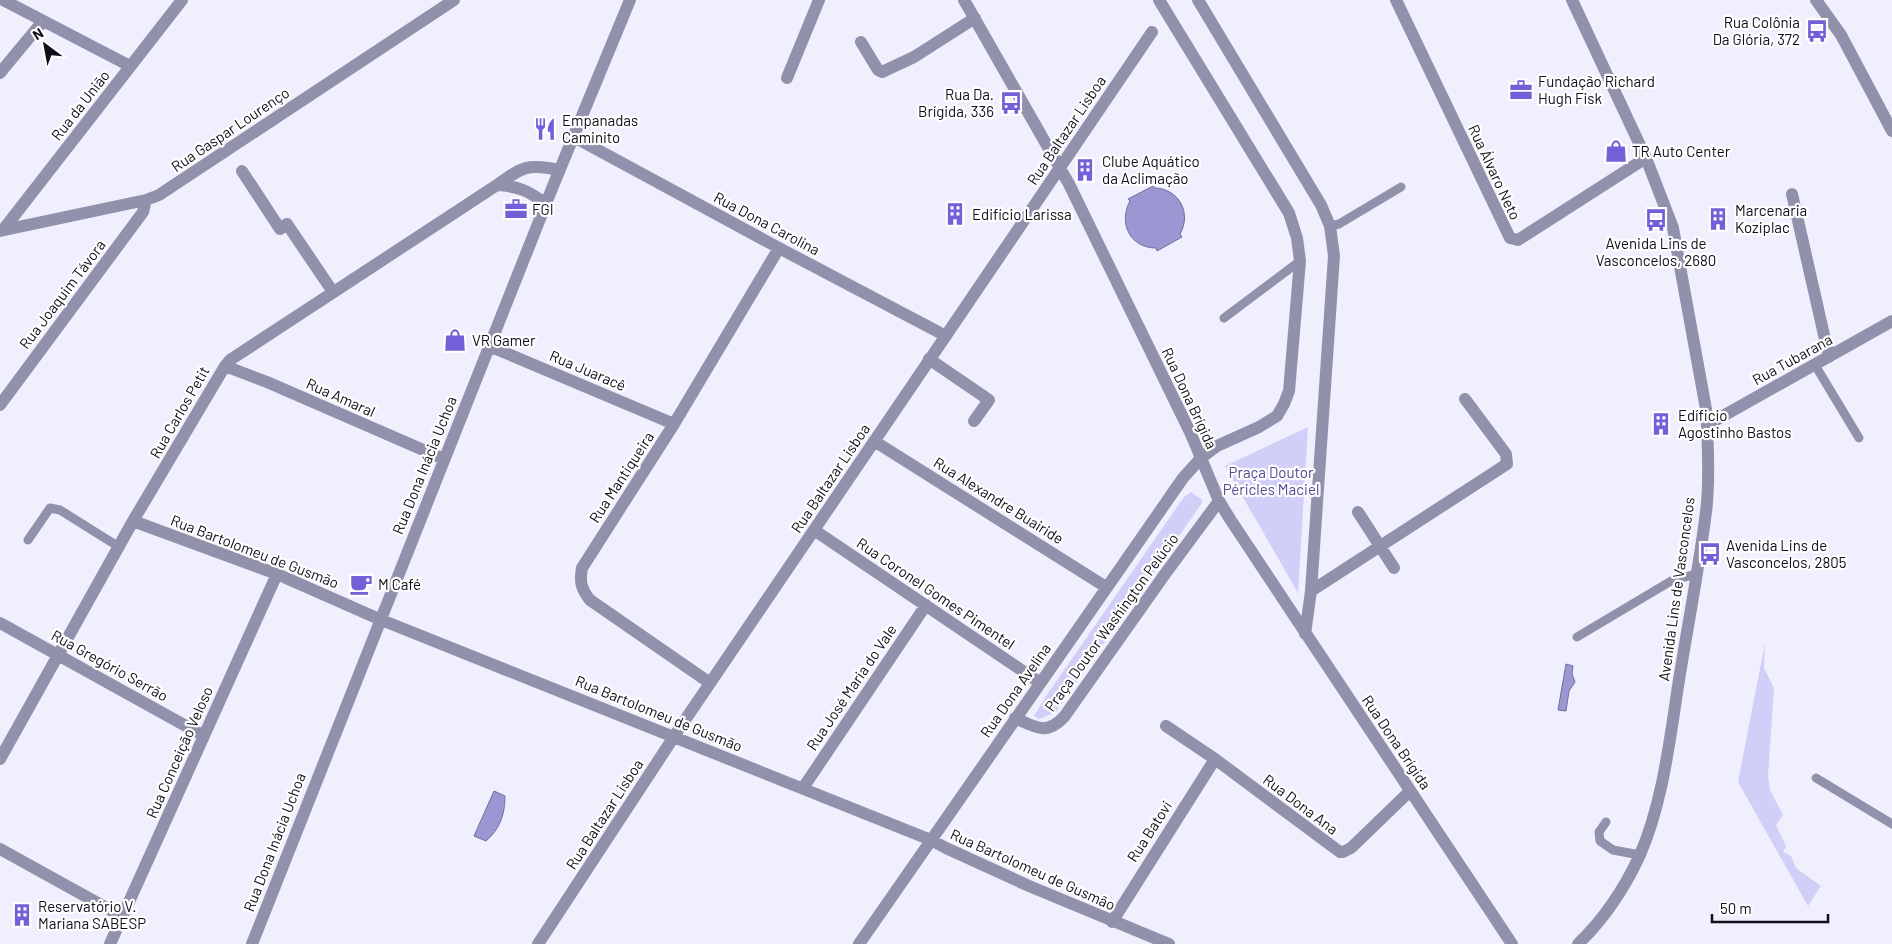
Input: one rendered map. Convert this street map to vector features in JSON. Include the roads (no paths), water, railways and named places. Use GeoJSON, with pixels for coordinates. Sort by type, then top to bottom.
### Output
{"type":"FeatureCollection","features":[{"type":"Feature","properties":{"kind":"street"},"geometry":{"type":"LineString","coordinates":[[3,0],[130,66]]}},
{"type":"Feature","properties":{"kind":"street","name":"Rua da União"},"geometry":{"type":"LineString","coordinates":[[1,231],[182,0]]}},
{"type":"Feature","properties":{"kind":"street","name":"Rua Gaspar Lourenço"},"geometry":{"type":"LineString","coordinates":[[1,231],[146,200],[159,195],[454,0]]}},
{"type":"Feature","properties":{"kind":"street","name":"Rua Dona Inácia Uchoa"},"geometry":{"type":"LineString","coordinates":[[252,944],[379,619],[559,170],[630,0]]}},
{"type":"Feature","properties":{"kind":"street"},"geometry":{"type":"LineString","coordinates":[[786,78],[819,0]]}},
{"type":"Feature","properties":{"kind":"street","name":"Rua Dona Brígida"},"geometry":{"type":"LineString","coordinates":[[964,0],[1060,168],[1186,423],[1219,501],[1512,944]]}},
{"type":"Feature","properties":{"kind":"street","name":"Rua Dona Avelina"},"geometry":{"type":"LineString","coordinates":[[860,944],[1039,682],[1183,478],[1201,458],[1216,446],[1259,427],[1277,416],[1289,391],[1300,261],[1297,238],[1289,213],[1159,0]]}},
{"type":"Feature","properties":{"kind":"street"},"geometry":{"type":"LineString","coordinates":[[1198,0],[1321,205],[1330,226],[1334,256],[1311,591],[1306,634]]}},
{"type":"Feature","properties":{"kind":"street","name":"Rua Álvaro Neto"},"geometry":{"type":"LineString","coordinates":[[1396,0],[1510,238],[1513,240],[1518,240],[1646,158]]}},
{"type":"Feature","properties":{"kind":"street","name":"Avenida Lins de Vasconcelos"},"geometry":{"type":"LineString","coordinates":[[1572,0],[1646,158],[1673,228],[1706,409],[1707,425],[1706,510],[1666,761],[1653,814],[1640,855],[1609,909],[1578,944]]}},
{"type":"Feature","properties":{"kind":"street"},"geometry":{"type":"LineString","coordinates":[[1816,0],[1846,44],[1892,130]]}},
{"type":"Feature","properties":{"kind":"street"},"geometry":{"type":"LineString","coordinates":[[861,42],[878,70],[882,72],[914,57],[974,18]]}},
{"type":"Feature","properties":{"kind":"street"},"geometry":{"type":"LineString","coordinates":[[0,73],[42,21]]}},
{"type":"Feature","properties":{"kind":"street","name":"Rua Baltazar Lisboa"},"geometry":{"type":"LineString","coordinates":[[538,944],[710,683],[1152,32]]}},
{"type":"Feature","properties":{"kind":"street","name":"Rua Dona Carolina"},"geometry":{"type":"LineString","coordinates":[[574,137],[946,336]]}},
{"type":"Feature","properties":{"kind":"street","name":"Rua Carlos Petit"},"geometry":{"type":"LineString","coordinates":[[0,760],[133,521],[225,366],[236,355],[514,172],[526,167],[540,166],[559,170]]}},
{"type":"Feature","properties":{"kind":"street"},"geometry":{"type":"LineString","coordinates":[[242,171],[280,229],[287,224],[332,292]]}},
{"type":"Feature","properties":{"kind":"street"},"geometry":{"type":"LineString","coordinates":[[497,184],[513,186],[530,192],[546,204]]}},
{"type":"Feature","properties":{"kind":"street"},"geometry":{"type":"LineString","coordinates":[[1792,194],[1829,357]]}},
{"type":"Feature","properties":{"kind":"street","name":"Rua Joaquim Távora"},"geometry":{"type":"LineString","coordinates":[[0,404],[143,212],[146,200]]}},
{"type":"Feature","properties":{"kind":"street","name":"Rua Mantiqueira"},"geometry":{"type":"LineString","coordinates":[[710,683],[590,600],[583,591],[580,578],[582,568],[674,424],[779,248]]}},
{"type":"Feature","properties":{"kind":"street","name":"Rua Tubarana"},"geometry":{"type":"LineString","coordinates":[[1707,425],[1892,321]]}},
{"type":"Feature","properties":{"kind":"street","name":"Rua Juaracê"},"geometry":{"type":"LineString","coordinates":[[489,346],[674,424]]}},
{"type":"Feature","properties":{"kind":"street"},"geometry":{"type":"LineString","coordinates":[[930,359],[989,400],[974,421]]}},
{"type":"Feature","properties":{"kind":"street","name":"Rua Amaral"},"geometry":{"type":"LineString","coordinates":[[225,366],[267,382],[444,460]]}},
{"type":"Feature","properties":{"kind":"street"},"geometry":{"type":"LineString","coordinates":[[1311,591],[1507,464],[1506,454],[1465,399]]}},
{"type":"Feature","properties":{"kind":"street","name":"Rua Alexandre Buairide"},"geometry":{"type":"LineString","coordinates":[[874,441],[1106,587]]}},
{"type":"Feature","properties":{"kind":"street","name":"Praça Doutor Washington Pelúcio"},"geometry":{"type":"LineString","coordinates":[[1015,718],[1033,726],[1049,729],[1064,717],[1219,501]]}},
{"type":"Feature","properties":{"kind":"street"},"geometry":{"type":"LineString","coordinates":[[1358,512],[1394,568]]}},
{"type":"Feature","properties":{"kind":"street","name":"Rua Bartolomeu de Gusmão"},"geometry":{"type":"LineString","coordinates":[[133,521],[277,574],[379,619],[931,840],[979,864],[1112,922],[1169,944]]}},
{"type":"Feature","properties":{"kind":"street","name":"Rua Coronel Gomes Pimentel"},"geometry":{"type":"LineString","coordinates":[[814,530],[1039,682]]}},
{"type":"Feature","properties":{"kind":"street","name":"Rua Conceição Veloso"},"geometry":{"type":"LineString","coordinates":[[110,944],[277,574]]}},
{"type":"Feature","properties":{"kind":"street","name":"Rua José Maria do Vale"},"geometry":{"type":"LineString","coordinates":[[803,788],[926,605]]}},
{"type":"Feature","properties":{"kind":"street","name":"Rua Gregório Serrão"},"geometry":{"type":"LineString","coordinates":[[0,623],[204,736]]}},
{"type":"Feature","properties":{"kind":"street","name":"Rua Dona Ana"},"geometry":{"type":"LineString","coordinates":[[1166,726],[1340,852],[1351,848],[1410,791]]}},
{"type":"Feature","properties":{"kind":"street","name":"Rua Batovi"},"geometry":{"type":"LineString","coordinates":[[1112,922],[1215,760]]}},
{"type":"Feature","properties":{"kind":"street"},"geometry":{"type":"LineString","coordinates":[[0,849],[122,917]]}},
{"type":"Feature","properties":{"kind":"lane"},"geometry":{"type":"LineString","coordinates":[[1330,226],[1339,224],[1401,187]]}},
{"type":"Feature","properties":{"kind":"lane"},"geometry":{"type":"LineString","coordinates":[[1224,318],[1300,261]]}},
{"type":"Feature","properties":{"kind":"lane"},"geometry":{"type":"LineString","coordinates":[[1815,364],[1859,438]]}},
{"type":"Feature","properties":{"kind":"lane"},"geometry":{"type":"LineString","coordinates":[[28,540],[50,508],[60,510],[119,547]]}},
{"type":"Feature","properties":{"kind":"lane"},"geometry":{"type":"LineString","coordinates":[[1577,637],[1671,581],[1696,574]]}},
{"type":"Feature","properties":{"kind":"lane"},"geometry":{"type":"LineString","coordinates":[[1816,778],[1892,824]]}},
{"type":"Feature","properties":{"kind":"lane"},"geometry":{"type":"LineString","coordinates":[[1606,822],[1599,832],[1600,841],[1613,850],[1640,855]]}},
{"type":"Feature","properties":{"kind":"place","name":"Rua Colônia Da Glória, 372"},"geometry":{"type":"Point","coordinates":[1817,31]}},
{"type":"Feature","properties":{"kind":"place","name":"Fundação Richard Hugh Fisk"},"geometry":{"type":"Point","coordinates":[1521,90]}},
{"type":"Feature","properties":{"kind":"place","name":"Rua Da. Brígida, 336"},"geometry":{"type":"Point","coordinates":[1011,103]}},
{"type":"Feature","properties":{"kind":"place","name":"Empanadas Caminito"},"geometry":{"type":"Point","coordinates":[545,129]}},
{"type":"Feature","properties":{"kind":"place","name":"TR Auto Center"},"geometry":{"type":"Point","coordinates":[1616,151]}},
{"type":"Feature","properties":{"kind":"place","name":"Clube Aquático da Aclimação"},"geometry":{"type":"Point","coordinates":[1085,170]}},
{"type":"Feature","properties":{"kind":"place","name":"FGI"},"geometry":{"type":"Point","coordinates":[516,209]}},
{"type":"Feature","properties":{"kind":"place","name":"Edifício Larissa"},"geometry":{"type":"Point","coordinates":[955,214]}},
{"type":"Feature","properties":{"kind":"place","name":"Marcenaria Koziplac"},"geometry":{"type":"Point","coordinates":[1718,219]}},
{"type":"Feature","properties":{"kind":"place","name":"Avenida Lins de Vasconcelos, 2680"},"geometry":{"type":"Point","coordinates":[1656,220]}},
{"type":"Feature","properties":{"kind":"place","name":"VR Gamer"},"geometry":{"type":"Point","coordinates":[455,340]}},
{"type":"Feature","properties":{"kind":"place","name":"Edíficio Agostinho Bastos"},"geometry":{"type":"Point","coordinates":[1661,424]}},
{"type":"Feature","properties":{"kind":"place","name":"Avenida Lins de Vasconcelos, 2805"},"geometry":{"type":"Point","coordinates":[1710,554]}},
{"type":"Feature","properties":{"kind":"place","name":"M Café"},"geometry":{"type":"Point","coordinates":[361,584]}},
{"type":"Feature","properties":{"kind":"place","name":"Reservatório V. Mariana SABESP"},"geometry":{"type":"Point","coordinates":[22,915]}},
{"type":"Feature","properties":{"kind":"park label","name":"Praça Doutor Péricles Maciel"},"geometry":{"type":"Point","coordinates":[1271,480]}}]}
